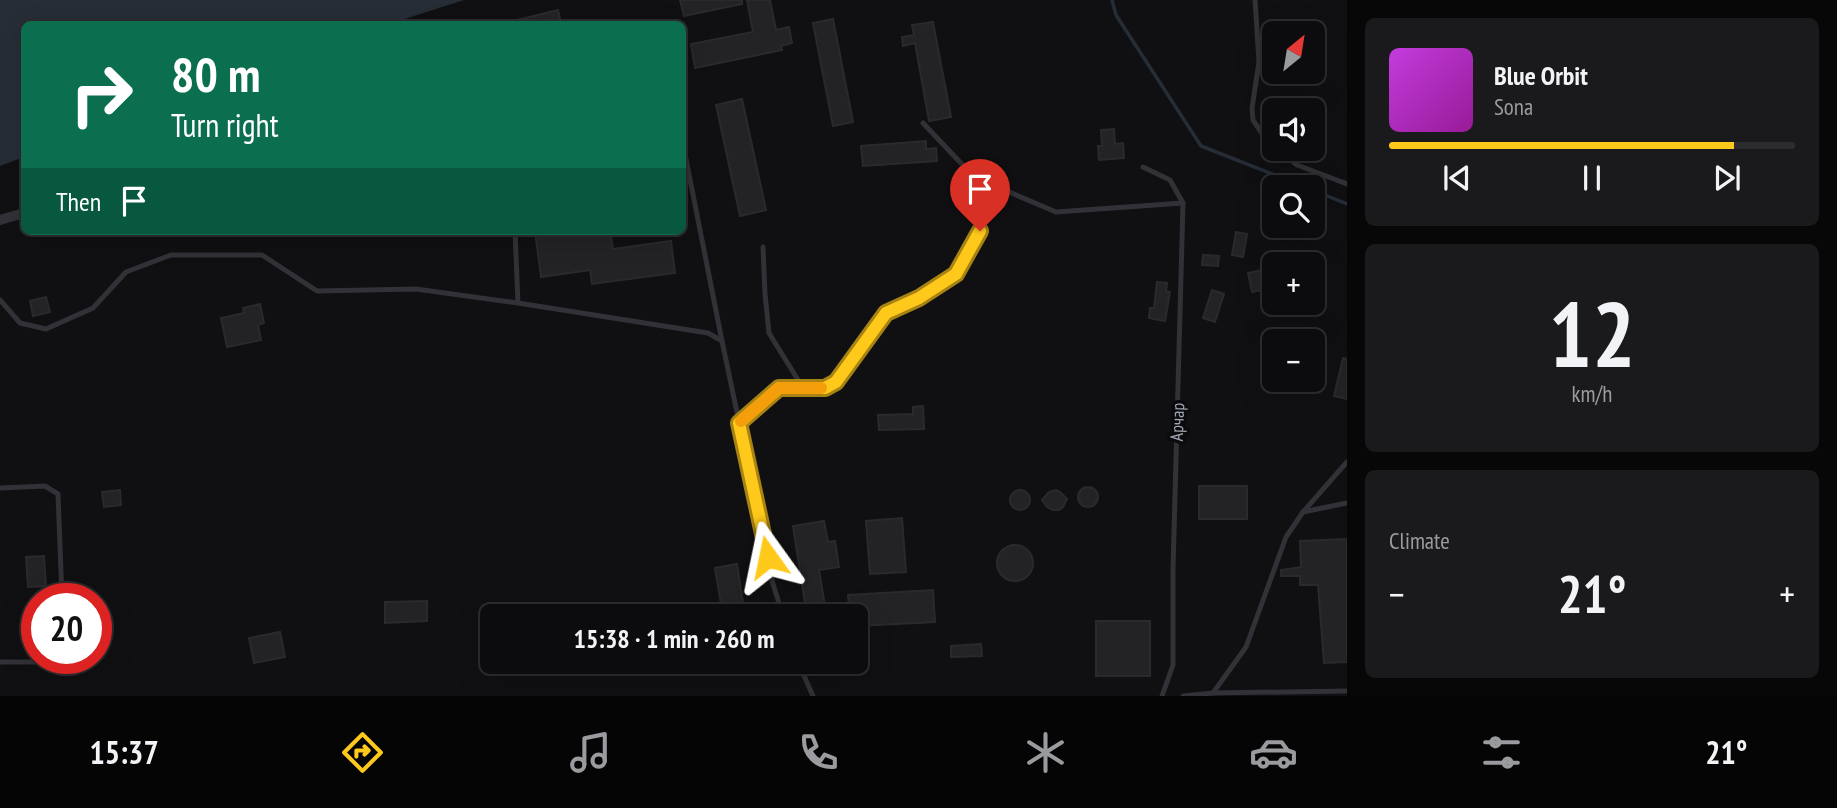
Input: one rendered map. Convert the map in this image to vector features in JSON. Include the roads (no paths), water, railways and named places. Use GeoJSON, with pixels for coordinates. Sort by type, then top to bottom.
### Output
{"type":"FeatureCollection","features":[{"type":"Feature","properties":{"kind":"street"},"geometry":{"type":"LineString","coordinates":[[0,220],[21,214]]}},
{"type":"Feature","properties":{"kind":"lane"},"geometry":{"type":"LineString","coordinates":[[1255,0],[1259,62],[1252,108],[1253,120],[1262,134]]}},
{"type":"Feature","properties":{"kind":"lane"},"geometry":{"type":"LineString","coordinates":[[923,123],[974,177],[1056,212],[1184,203],[1170,180],[1143,167]]}},
{"type":"Feature","properties":{"kind":"lane"},"geometry":{"type":"LineString","coordinates":[[686,159],[739,423],[780,604]]}},
{"type":"Feature","properties":{"kind":"lane"},"geometry":{"type":"LineString","coordinates":[[1292,161],[1347,184]]}},
{"type":"Feature","properties":{"kind":"lane"},"geometry":{"type":"LineString","coordinates":[[739,423],[779,388],[825,388],[836,382],[886,313],[919,298],[956,274],[980,231],[974,177]]}},
{"type":"Feature","properties":{"kind":"lane","name":"Арчар"},"geometry":{"type":"LineString","coordinates":[[1162,696],[1173,665],[1173,569],[1184,203]]}},
{"type":"Feature","properties":{"kind":"lane"},"geometry":{"type":"LineString","coordinates":[[515,235],[518,303]]}},
{"type":"Feature","properties":{"kind":"lane"},"geometry":{"type":"LineString","coordinates":[[763,247],[769,333],[803,388]]}},
{"type":"Feature","properties":{"kind":"lane"},"geometry":{"type":"LineString","coordinates":[[0,300],[20,323],[46,329],[93,308],[127,272],[171,255],[262,255],[317,291],[416,289],[708,333],[722,341]]}},
{"type":"Feature","properties":{"kind":"lane"},"geometry":{"type":"LineString","coordinates":[[1213,693],[1246,647],[1286,537],[1303,512],[1347,462]]}},
{"type":"Feature","properties":{"kind":"lane"},"geometry":{"type":"LineString","coordinates":[[0,488],[45,486],[58,494],[61,583]]}},
{"type":"Feature","properties":{"kind":"lane"},"geometry":{"type":"LineString","coordinates":[[1303,512],[1347,503]]}},
{"type":"Feature","properties":{"kind":"lane"},"geometry":{"type":"LineString","coordinates":[[0,662],[21,662]]}},
{"type":"Feature","properties":{"kind":"lane"},"geometry":{"type":"LineString","coordinates":[[803,674],[813,696]]}},
{"type":"Feature","properties":{"kind":"lane"},"geometry":{"type":"LineString","coordinates":[[1183,696],[1347,691]]}},
{"type":"Feature","properties":{"kind":"waterway"},"geometry":{"type":"LineString","coordinates":[[1112,0],[1116,15],[1201,146],[1275,175]]}},
{"type":"Feature","properties":{"kind":"waterway"},"geometry":{"type":"LineString","coordinates":[[1325,195],[1347,204]]}}]}
